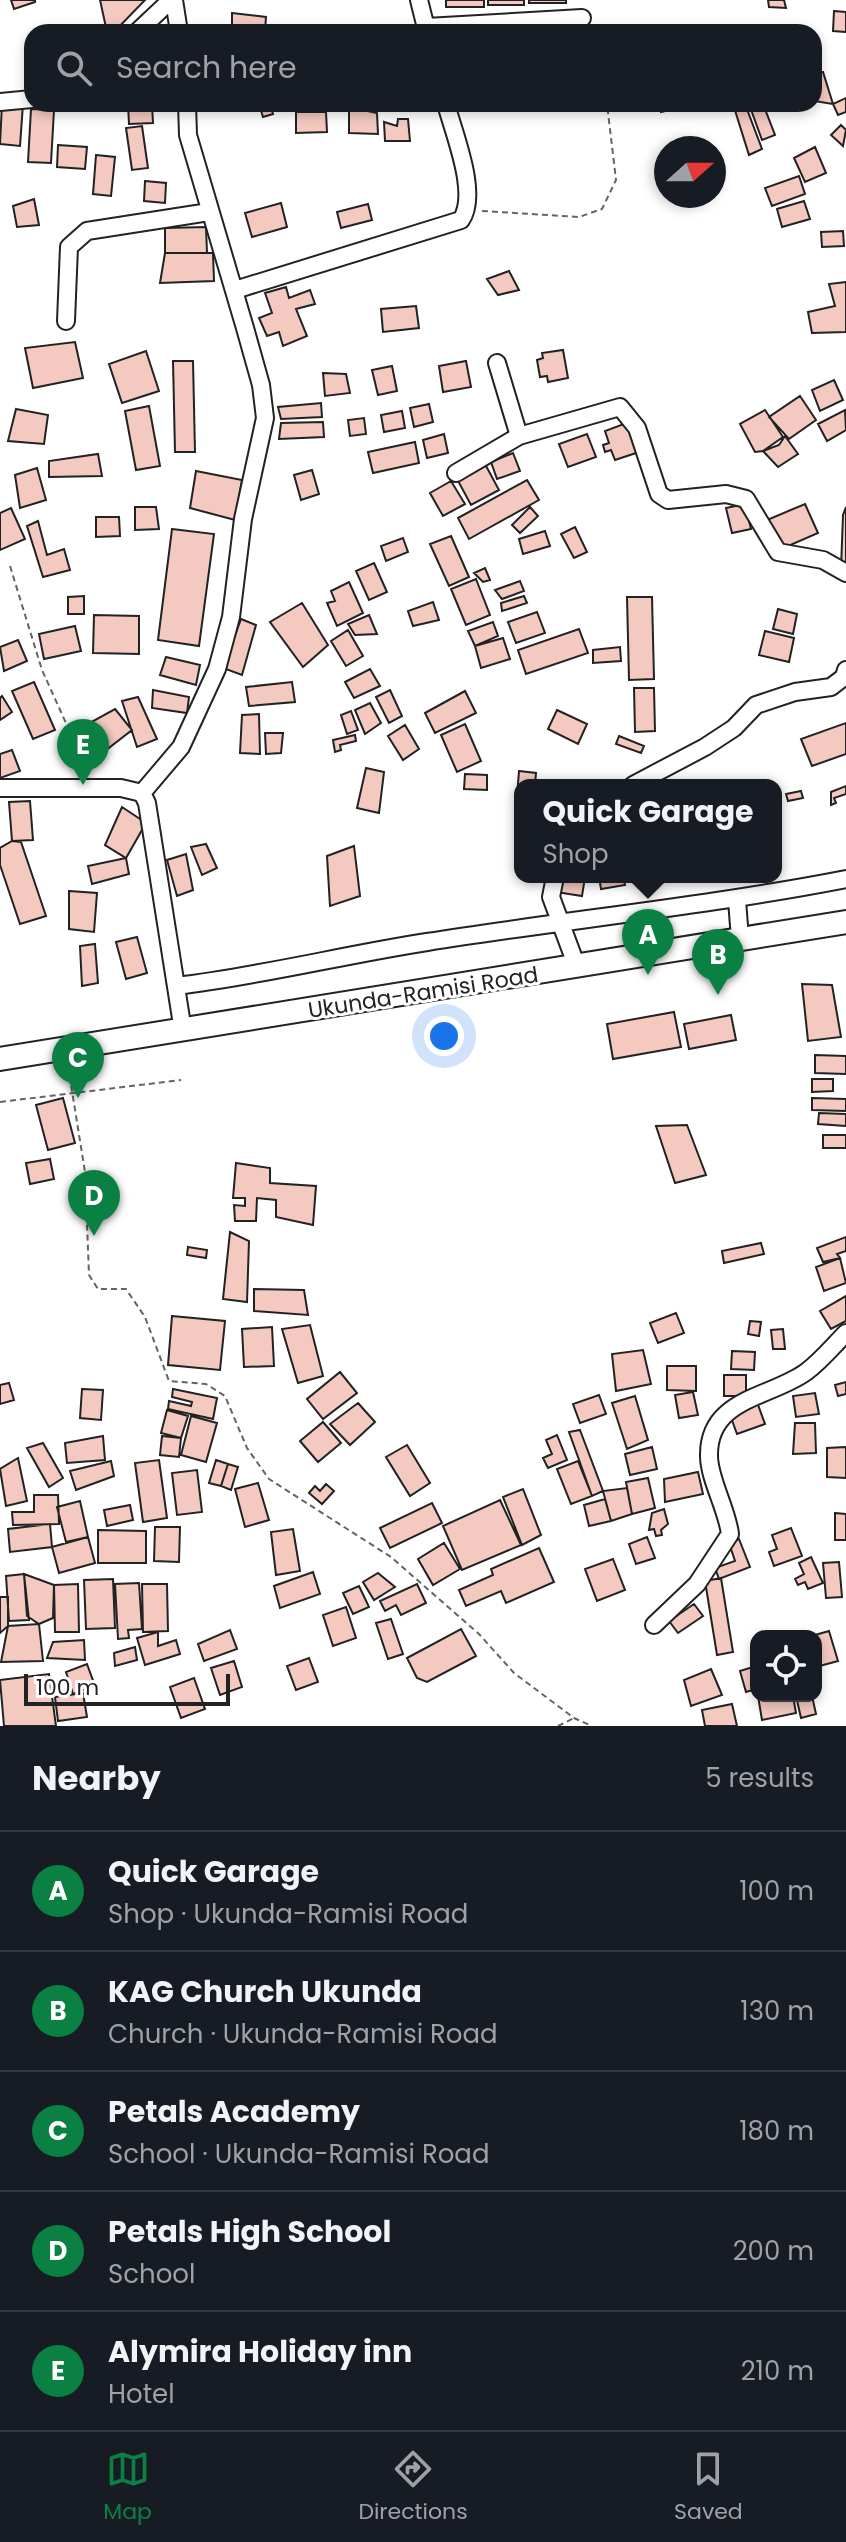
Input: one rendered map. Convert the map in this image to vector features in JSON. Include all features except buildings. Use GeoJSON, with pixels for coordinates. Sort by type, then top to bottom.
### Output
{"type":"FeatureCollection","features":[{"type":"Feature","properties":{"kind":"highway","name":"Ukunda-Ramisi Road"},"geometry":{"type":"LineString","coordinates":[[0,1059],[846,922]]}},
{"type":"Feature","properties":{"kind":"street"},"geometry":{"type":"LineString","coordinates":[[146,24],[173,0]]}},
{"type":"Feature","properties":{"kind":"street"},"geometry":{"type":"LineString","coordinates":[[173,0],[178,24]]}},
{"type":"Feature","properties":{"kind":"street"},"geometry":{"type":"LineString","coordinates":[[419,0],[426,24]]}},
{"type":"Feature","properties":{"kind":"street"},"geometry":{"type":"LineString","coordinates":[[497,24],[582,18]]}},
{"type":"Feature","properties":{"kind":"street"},"geometry":{"type":"LineString","coordinates":[[0,102],[24,100]]}},
{"type":"Feature","properties":{"kind":"street"},"geometry":{"type":"LineString","coordinates":[[142,793],[181,747],[217,669],[231,617],[243,519],[265,418],[261,385],[188,135],[187,112]]}},
{"type":"Feature","properties":{"kind":"street"},"geometry":{"type":"LineString","coordinates":[[235,290],[461,220],[468,209],[468,188],[448,112]]}},
{"type":"Feature","properties":{"kind":"street"},"geometry":{"type":"LineString","coordinates":[[66,321],[69,247],[87,231],[209,212]]}},
{"type":"Feature","properties":{"kind":"street"},"geometry":{"type":"LineString","coordinates":[[497,363],[519,436]]}},
{"type":"Feature","properties":{"kind":"street"},"geometry":{"type":"LineString","coordinates":[[456,473],[519,436],[620,407],[637,428],[659,494],[668,500],[726,494],[746,499],[778,552],[823,560],[846,573]]}},
{"type":"Feature","properties":{"kind":"street"},"geometry":{"type":"LineString","coordinates":[[644,779],[734,728],[756,705],[840,687],[846,670]]}},
{"type":"Feature","properties":{"kind":"street"},"geometry":{"type":"LineString","coordinates":[[0,788],[121,788],[142,793]]}},
{"type":"Feature","properties":{"kind":"street"},"geometry":{"type":"LineString","coordinates":[[142,793],[183,1031]]}},
{"type":"Feature","properties":{"kind":"street"},"geometry":{"type":"LineString","coordinates":[[176,986],[238,978],[373,950],[561,921],[737,900],[846,879]]}},
{"type":"Feature","properties":{"kind":"street"},"geometry":{"type":"LineString","coordinates":[[554,883],[551,897],[577,967]]}},
{"type":"Feature","properties":{"kind":"street"},"geometry":{"type":"LineString","coordinates":[[737,900],[740,939]]}},
{"type":"Feature","properties":{"kind":"street"},"geometry":{"type":"LineString","coordinates":[[654,1625],[697,1584],[730,1534],[728,1514],[709,1457],[718,1420],[729,1409],[804,1374],[846,1333]]}},
{"type":"Feature","properties":{"kind":"path"},"geometry":{"type":"LineString","coordinates":[[468,209],[579,217],[602,209],[616,180],[608,112]]}},
{"type":"Feature","properties":{"kind":"path"},"geometry":{"type":"LineString","coordinates":[[10,566],[42,670],[96,790]]}},
{"type":"Feature","properties":{"kind":"path"},"geometry":{"type":"LineString","coordinates":[[65,1049],[85,1172],[89,1275],[98,1289],[126,1289],[145,1317],[169,1381],[206,1384],[225,1396],[247,1448],[269,1479],[391,1557],[479,1634],[514,1673],[574,1718],[592,1726]]}},
{"type":"Feature","properties":{"kind":"path"},"geometry":{"type":"LineString","coordinates":[[0,1102],[181,1080]]}},
{"type":"Feature","properties":{"kind":"path"},"geometry":{"type":"LineString","coordinates":[[558,1726],[574,1718]]}},
{"type":"Feature","properties":{"kind":"place","name":"Alymira Holiday inn"},"geometry":{"type":"Point","coordinates":[83,785]}},
{"type":"Feature","properties":{"kind":"place","name":"Quick Garage"},"geometry":{"type":"Point","coordinates":[648,975]}},
{"type":"Feature","properties":{"kind":"place","name":"KAG Church Ukunda"},"geometry":{"type":"Point","coordinates":[718,995]}},
{"type":"Feature","properties":{"kind":"place","name":"Petals Academy"},"geometry":{"type":"Point","coordinates":[78,1098]}},
{"type":"Feature","properties":{"kind":"place","name":"Petals High School"},"geometry":{"type":"Point","coordinates":[94,1236]}}]}
